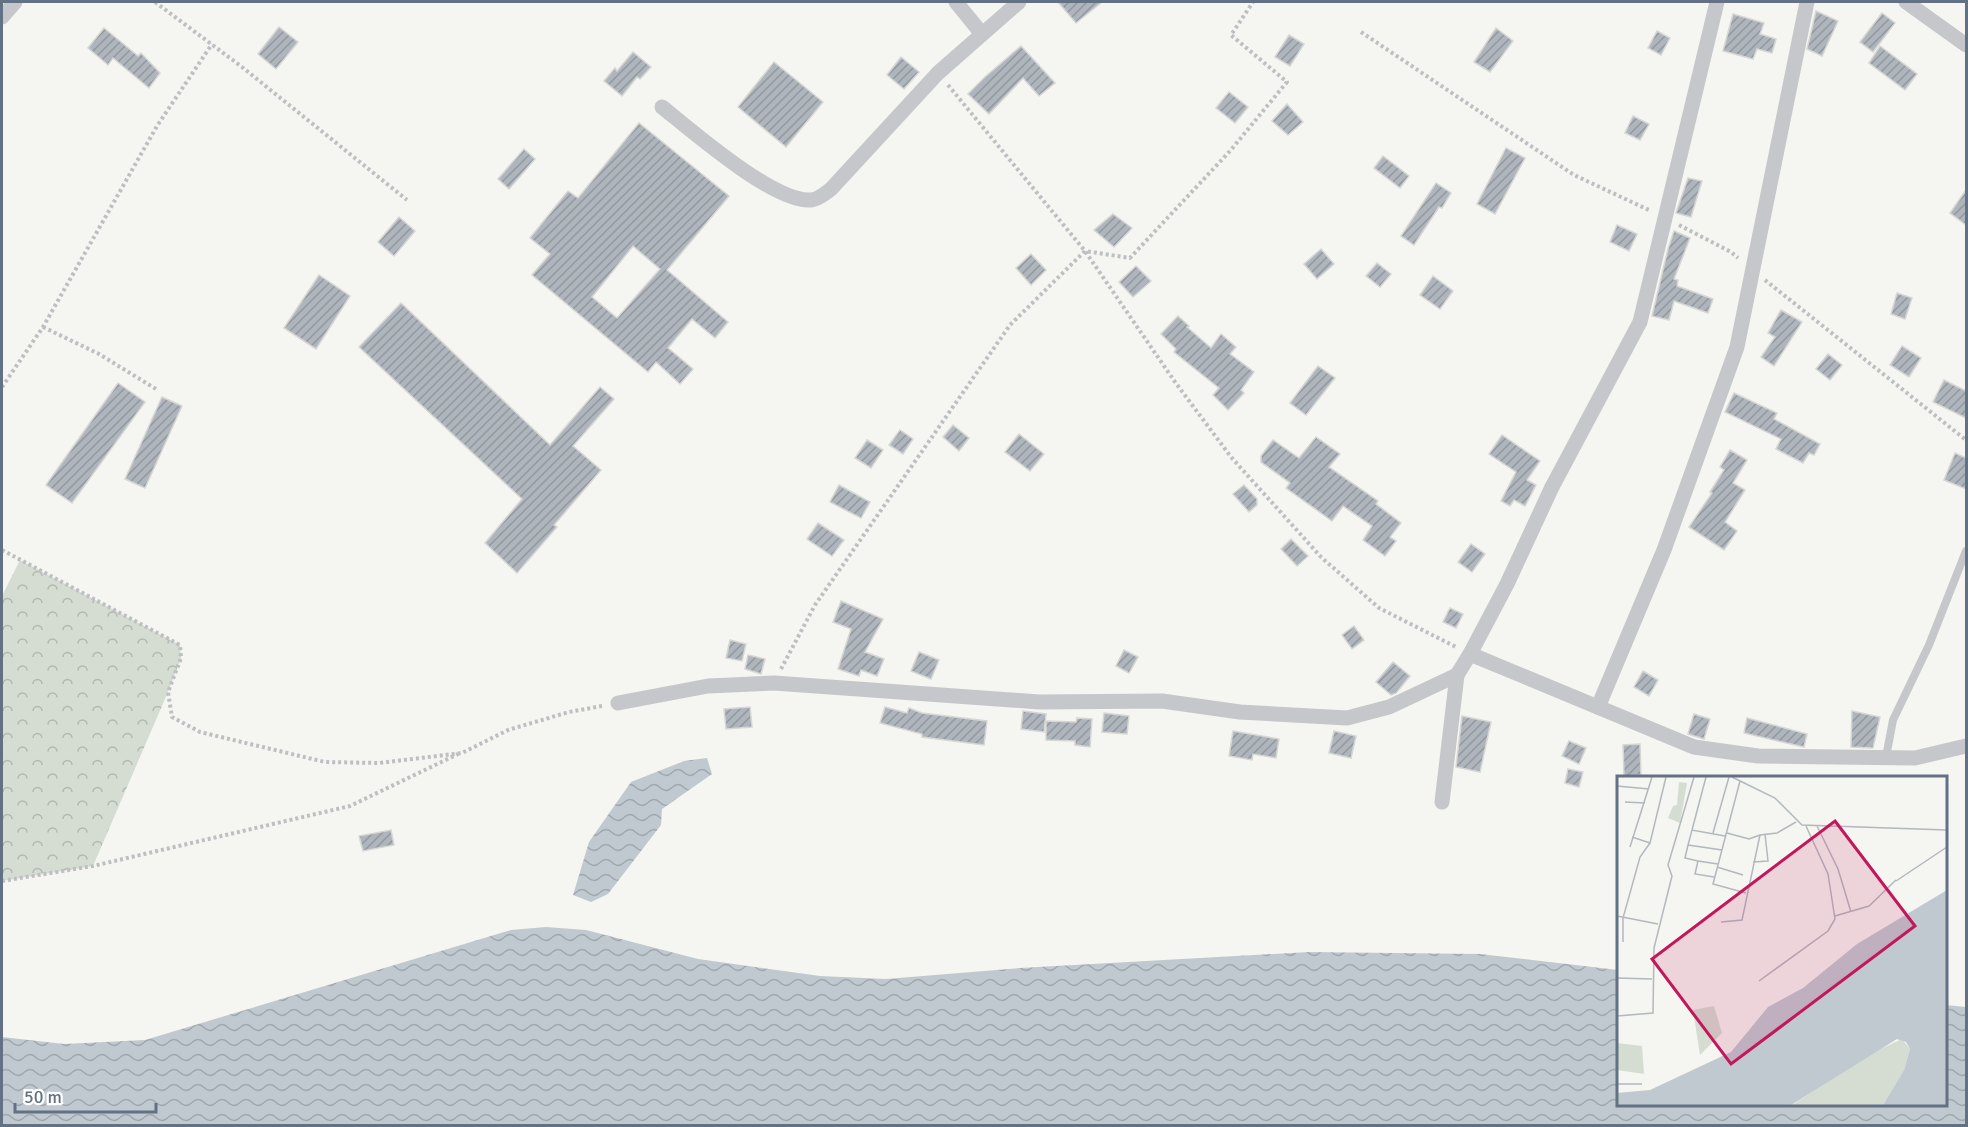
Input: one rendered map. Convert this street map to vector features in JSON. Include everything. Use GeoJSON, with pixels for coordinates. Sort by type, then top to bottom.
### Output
{"type":"FeatureCollection","features":[{"type":"Feature","properties":{"kind":"street"},"geometry":{"type":"LineString","coordinates":[[2,17],[15,2]]}},
{"type":"Feature","properties":{"kind":"street"},"geometry":{"type":"LineString","coordinates":[[956,2],[982,34]]}},
{"type":"Feature","properties":{"kind":"street"},"geometry":{"type":"LineString","coordinates":[[662,107],[768,186],[790,196],[812,200],[831,189],[938,73],[1019,2]]}},
{"type":"Feature","properties":{"kind":"street"},"geometry":{"type":"LineString","coordinates":[[1442,802],[1457,675],[1507,584],[1552,487],[1640,322],[1717,2]]}},
{"type":"Feature","properties":{"kind":"street"},"geometry":{"type":"LineString","coordinates":[[1598,707],[1664,550],[1737,347],[1807,2]]}},
{"type":"Feature","properties":{"kind":"street"},"geometry":{"type":"LineString","coordinates":[[1906,2],[1966,45]]}},
{"type":"Feature","properties":{"kind":"street"},"geometry":{"type":"LineString","coordinates":[[1470,654],[1694,747],[1758,756],[1916,758],[1966,746]]}},
{"type":"Feature","properties":{"kind":"street"},"geometry":{"type":"LineString","coordinates":[[618,703],[708,686],[774,683],[1039,702],[1162,701],[1240,712],[1347,718],[1389,707],[1457,675]]}},
{"type":"Feature","properties":{"kind":"lane"},"geometry":{"type":"LineString","coordinates":[[1886,758],[1893,720],[1929,645],[1966,551]]}},
{"type":"Feature","properties":{"kind":"path"},"geometry":{"type":"LineString","coordinates":[[155,2],[212,44],[407,200]]}},
{"type":"Feature","properties":{"kind":"path"},"geometry":{"type":"LineString","coordinates":[[1084,251],[1130,258],[1230,151],[1287,82],[1232,35],[1253,2]]}},
{"type":"Feature","properties":{"kind":"path"},"geometry":{"type":"LineString","coordinates":[[2,387],[44,327],[157,126],[212,44]]}},
{"type":"Feature","properties":{"kind":"path"},"geometry":{"type":"LineString","coordinates":[[938,73],[1084,251],[1174,382],[1231,457],[1321,557],[1379,608],[1470,654]]}},
{"type":"Feature","properties":{"kind":"path"},"geometry":{"type":"LineString","coordinates":[[774,683],[814,605],[1010,325],[1084,251]]}},
{"type":"Feature","properties":{"kind":"path"},"geometry":{"type":"LineString","coordinates":[[44,327],[99,354],[156,388]]}},
{"type":"Feature","properties":{"kind":"path"},"geometry":{"type":"LineString","coordinates":[[2,550],[180,645],[181,658],[168,692],[172,717],[200,732],[325,762],[379,763],[462,753]]}},
{"type":"Feature","properties":{"kind":"path"},"geometry":{"type":"LineString","coordinates":[[2,881],[93,867],[350,806],[508,730],[569,712],[618,703]]}},
{"type":"Feature","properties":{"kind":"green space"},"geometry":{"type":"Polygon","coordinates":[[[20,560],[180,645],[181,658],[93,866],[2,881],[2,596],[20,560]]]}},
{"type":"Feature","properties":{"kind":"water"},"geometry":{"type":"Polygon","coordinates":[[[707,758],[712,774],[662,809],[661,825],[608,894],[591,902],[573,895],[589,842],[631,782],[684,761],[707,758]]]}},
{"type":"Feature","properties":{"kind":"water"},"geometry":{"type":"Polygon","coordinates":[[[546,927],[586,930],[698,959],[820,976],[886,979],[1020,968],[1309,952],[1480,954],[1617,970],[1617,1106],[1947,1106],[1947,1005],[1966,1007],[1966,1125],[2,1125],[2,1037],[64,1044],[145,1040],[511,930],[546,927]]]}},
{"type":"Feature","properties":{"kind":"building"},"geometry":{"type":"Polygon","coordinates":[[[1058,2],[1102,2],[1076,23],[1058,2]]]}},
{"type":"Feature","properties":{"kind":"building"},"geometry":{"type":"Polygon","coordinates":[[[1816,11],[1838,21],[1822,56],[1807,49],[1816,11]]]}},
{"type":"Feature","properties":{"kind":"building"},"geometry":{"type":"Polygon","coordinates":[[[1882,13],[1895,23],[1873,52],[1860,42],[1882,13]]]}},
{"type":"Feature","properties":{"kind":"building"},"geometry":{"type":"Polygon","coordinates":[[[1733,14],[1764,23],[1760,34],[1776,39],[1772,53],[1757,49],[1753,59],[1723,51],[1733,14]]]}},
{"type":"Feature","properties":{"kind":"building"},"geometry":{"type":"Polygon","coordinates":[[[279,27],[298,42],[276,69],[258,54],[279,27]]]}},
{"type":"Feature","properties":{"kind":"building"},"geometry":{"type":"Polygon","coordinates":[[[104,28],[138,56],[141,53],[160,73],[149,88],[113,58],[108,65],[88,48],[104,28]]]}},
{"type":"Feature","properties":{"kind":"building"},"geometry":{"type":"Polygon","coordinates":[[[1496,28],[1513,41],[1490,72],[1474,62],[1496,28]]]}},
{"type":"Feature","properties":{"kind":"building"},"geometry":{"type":"Polygon","coordinates":[[[1657,31],[1670,38],[1661,55],[1648,48],[1657,31]]]}},
{"type":"Feature","properties":{"kind":"building"},"geometry":{"type":"Polygon","coordinates":[[[1289,35],[1304,44],[1290,66],[1275,57],[1289,35]]]}},
{"type":"Feature","properties":{"kind":"building"},"geometry":{"type":"Polygon","coordinates":[[[1021,46],[1055,83],[1039,96],[1023,78],[989,114],[968,94],[1021,46]]]}},
{"type":"Feature","properties":{"kind":"building"},"geometry":{"type":"Polygon","coordinates":[[[1880,46],[1917,74],[1905,90],[1869,63],[1880,46]]]}},
{"type":"Feature","properties":{"kind":"building"},"geometry":{"type":"Polygon","coordinates":[[[633,52],[651,67],[640,79],[637,77],[622,96],[604,81],[615,68],[617,71],[633,52]]]}},
{"type":"Feature","properties":{"kind":"building"},"geometry":{"type":"Polygon","coordinates":[[[901,57],[919,72],[904,89],[887,75],[901,57]]]}},
{"type":"Feature","properties":{"kind":"building"},"geometry":{"type":"Polygon","coordinates":[[[774,62],[823,102],[786,147],[738,107],[774,62]]]}},
{"type":"Feature","properties":{"kind":"building"},"geometry":{"type":"Polygon","coordinates":[[[1229,92],[1248,107],[1235,123],[1216,108],[1229,92]]]}},
{"type":"Feature","properties":{"kind":"building"},"geometry":{"type":"Polygon","coordinates":[[[1287,104],[1303,122],[1288,135],[1272,121],[1287,104]]]}},
{"type":"Feature","properties":{"kind":"building"},"geometry":{"type":"Polygon","coordinates":[[[1633,116],[1649,124],[1640,140],[1625,133],[1633,116]]]}},
{"type":"Feature","properties":{"kind":"building"},"geometry":{"type":"Polygon","coordinates":[[[639,123],[729,196],[667,270],[728,322],[715,338],[692,319],[668,348],[693,369],[680,384],[656,362],[648,372],[532,275],[550,254],[530,238],[568,191],[578,198],[639,123]],[[633,246],[592,297],[617,318],[660,269],[633,246]]]}},
{"type":"Feature","properties":{"kind":"building"},"geometry":{"type":"Polygon","coordinates":[[[1506,148],[1525,158],[1495,214],[1477,204],[1506,148]]]}},
{"type":"Feature","properties":{"kind":"building"},"geometry":{"type":"Polygon","coordinates":[[[524,149],[535,159],[509,189],[498,179],[524,149]]]}},
{"type":"Feature","properties":{"kind":"building"},"geometry":{"type":"Polygon","coordinates":[[[1383,156],[1409,176],[1400,188],[1374,168],[1383,156]]]}},
{"type":"Feature","properties":{"kind":"building"},"geometry":{"type":"Polygon","coordinates":[[[1688,178],[1702,181],[1691,217],[1676,213],[1688,178]]]}},
{"type":"Feature","properties":{"kind":"building"},"geometry":{"type":"Polygon","coordinates":[[[1436,183],[1451,193],[1414,245],[1401,236],[1436,183]]]}},
{"type":"Feature","properties":{"kind":"building"},"geometry":{"type":"Polygon","coordinates":[[[1966,190],[1966,225],[1950,213],[1966,190]]]}},
{"type":"Feature","properties":{"kind":"building"},"geometry":{"type":"Polygon","coordinates":[[[1113,214],[1132,228],[1114,247],[1094,230],[1113,214]]]}},
{"type":"Feature","properties":{"kind":"building"},"geometry":{"type":"Polygon","coordinates":[[[399,217],[415,231],[394,256],[378,242],[399,217]]]}},
{"type":"Feature","properties":{"kind":"building"},"geometry":{"type":"Polygon","coordinates":[[[1617,225],[1637,234],[1629,251],[1610,242],[1617,225]]]}},
{"type":"Feature","properties":{"kind":"building"},"geometry":{"type":"Polygon","coordinates":[[[1674,231],[1690,238],[1674,279],[1678,280],[1677,286],[1713,299],[1708,313],[1674,301],[1669,320],[1652,316],[1674,231]]]}},
{"type":"Feature","properties":{"kind":"building"},"geometry":{"type":"Polygon","coordinates":[[[1321,249],[1334,264],[1317,279],[1304,264],[1321,249]]]}},
{"type":"Feature","properties":{"kind":"building"},"geometry":{"type":"Polygon","coordinates":[[[1031,254],[1046,270],[1031,285],[1016,268],[1031,254]]]}},
{"type":"Feature","properties":{"kind":"building"},"geometry":{"type":"Polygon","coordinates":[[[1377,263],[1391,274],[1380,287],[1366,276],[1377,263]]]}},
{"type":"Feature","properties":{"kind":"building"},"geometry":{"type":"Polygon","coordinates":[[[1136,266],[1151,281],[1133,297],[1119,282],[1136,266]]]}},
{"type":"Feature","properties":{"kind":"building"},"geometry":{"type":"Polygon","coordinates":[[[319,275],[350,296],[316,349],[284,328],[319,275]]]}},
{"type":"Feature","properties":{"kind":"building"},"geometry":{"type":"Polygon","coordinates":[[[1433,276],[1453,291],[1440,309],[1420,295],[1433,276]]]}},
{"type":"Feature","properties":{"kind":"building"},"geometry":{"type":"Polygon","coordinates":[[[1897,293],[1912,298],[1905,319],[1891,314],[1897,293]]]}},
{"type":"Feature","properties":{"kind":"building"},"geometry":{"type":"Polygon","coordinates":[[[401,303],[550,445],[600,387],[614,399],[573,446],[601,470],[554,525],[557,527],[517,573],[485,543],[522,499],[359,347],[401,303]]]}},
{"type":"Feature","properties":{"kind":"building"},"geometry":{"type":"Polygon","coordinates":[[[1781,310],[1802,322],[1774,366],[1761,357],[1775,337],[1768,333],[1781,310]]]}},
{"type":"Feature","properties":{"kind":"building"},"geometry":{"type":"Polygon","coordinates":[[[1178,316],[1211,348],[1221,334],[1236,347],[1230,354],[1254,372],[1241,390],[1244,393],[1228,410],[1213,395],[1219,388],[1174,352],[1176,349],[1161,334],[1178,316]]]}},
{"type":"Feature","properties":{"kind":"building"},"geometry":{"type":"Polygon","coordinates":[[[1902,346],[1921,358],[1909,377],[1890,365],[1902,346]]]}},
{"type":"Feature","properties":{"kind":"building"},"geometry":{"type":"Polygon","coordinates":[[[1828,354],[1842,365],[1830,380],[1816,369],[1828,354]]]}},
{"type":"Feature","properties":{"kind":"building"},"geometry":{"type":"Polygon","coordinates":[[[1318,366],[1335,378],[1306,415],[1290,403],[1318,366]]]}},
{"type":"Feature","properties":{"kind":"building"},"geometry":{"type":"Polygon","coordinates":[[[1944,380],[1966,391],[1966,418],[1933,402],[1944,380]]]}},
{"type":"Feature","properties":{"kind":"building"},"geometry":{"type":"Polygon","coordinates":[[[118,383],[145,402],[72,503],[46,485],[118,383]]]}},
{"type":"Feature","properties":{"kind":"building"},"geometry":{"type":"Polygon","coordinates":[[[1734,393],[1777,413],[1774,419],[1820,444],[1814,455],[1809,453],[1803,463],[1776,449],[1781,439],[1725,412],[1734,393]]]}},
{"type":"Feature","properties":{"kind":"building"},"geometry":{"type":"Polygon","coordinates":[[[162,397],[182,406],[145,488],[125,479],[162,397]]]}},
{"type":"Feature","properties":{"kind":"building"},"geometry":{"type":"Polygon","coordinates":[[[953,425],[969,438],[959,451],[943,437],[953,425]]]}},
{"type":"Feature","properties":{"kind":"building"},"geometry":{"type":"Polygon","coordinates":[[[900,430],[913,439],[903,454],[889,445],[900,430]]]}},
{"type":"Feature","properties":{"kind":"building"},"geometry":{"type":"Polygon","coordinates":[[[1019,434],[1044,454],[1030,471],[1005,452],[1019,434]]]}},
{"type":"Feature","properties":{"kind":"building"},"geometry":{"type":"Polygon","coordinates":[[[1502,435],[1540,461],[1527,480],[1536,485],[1525,506],[1514,500],[1510,506],[1501,501],[1516,472],[1489,454],[1502,435]]]}},
{"type":"Feature","properties":{"kind":"building"},"geometry":{"type":"Polygon","coordinates":[[[1316,437],[1340,454],[1329,467],[1378,501],[1376,504],[1401,523],[1390,537],[1396,541],[1385,556],[1363,540],[1372,526],[1343,506],[1332,521],[1286,488],[1290,483],[1261,462],[1261,456],[1273,440],[1299,458],[1316,437]]]}},
{"type":"Feature","properties":{"kind":"building"},"geometry":{"type":"Polygon","coordinates":[[[867,440],[883,450],[871,468],[855,458],[867,440]]]}},
{"type":"Feature","properties":{"kind":"building"},"geometry":{"type":"Polygon","coordinates":[[[1730,450],[1747,460],[1733,483],[1745,490],[1725,522],[1737,531],[1724,550],[1689,527],[1712,493],[1710,492],[1724,470],[1720,467],[1730,450]]]}},
{"type":"Feature","properties":{"kind":"building"},"geometry":{"type":"Polygon","coordinates":[[[1955,453],[1966,458],[1966,489],[1944,480],[1955,453]]]}},
{"type":"Feature","properties":{"kind":"building"},"geometry":{"type":"Polygon","coordinates":[[[839,485],[870,502],[861,518],[830,502],[839,485]]]}},
{"type":"Feature","properties":{"kind":"building"},"geometry":{"type":"Polygon","coordinates":[[[1244,485],[1257,499],[1257,505],[1249,512],[1233,494],[1244,485]]]}},
{"type":"Feature","properties":{"kind":"building"},"geometry":{"type":"Polygon","coordinates":[[[818,523],[844,540],[832,556],[807,539],[818,523]]]}},
{"type":"Feature","properties":{"kind":"building"},"geometry":{"type":"Polygon","coordinates":[[[1291,539],[1308,556],[1297,566],[1281,549],[1291,539]]]}},
{"type":"Feature","properties":{"kind":"building"},"geometry":{"type":"Polygon","coordinates":[[[1471,544],[1485,554],[1472,572],[1458,562],[1471,544]]]}},
{"type":"Feature","properties":{"kind":"building"},"geometry":{"type":"Polygon","coordinates":[[[841,601],[883,619],[865,652],[884,659],[877,676],[861,670],[859,676],[838,669],[851,629],[833,622],[841,601]]]}},
{"type":"Feature","properties":{"kind":"building"},"geometry":{"type":"Polygon","coordinates":[[[1450,608],[1463,614],[1456,628],[1443,622],[1450,608]]]}},
{"type":"Feature","properties":{"kind":"building"},"geometry":{"type":"Polygon","coordinates":[[[1354,626],[1364,640],[1352,649],[1342,635],[1354,626]]]}},
{"type":"Feature","properties":{"kind":"building"},"geometry":{"type":"Polygon","coordinates":[[[730,640],[746,644],[742,661],[726,658],[730,640]]]}},
{"type":"Feature","properties":{"kind":"building"},"geometry":{"type":"Polygon","coordinates":[[[1124,650],[1138,657],[1129,673],[1116,666],[1124,650]]]}},
{"type":"Feature","properties":{"kind":"building"},"geometry":{"type":"Polygon","coordinates":[[[919,652],[939,660],[931,679],[911,671],[919,652]]]}},
{"type":"Feature","properties":{"kind":"building"},"geometry":{"type":"Polygon","coordinates":[[[748,655],[765,659],[761,674],[745,669],[748,655]]]}},
{"type":"Feature","properties":{"kind":"building"},"geometry":{"type":"Polygon","coordinates":[[[1393,662],[1410,676],[1396,693],[1391,695],[1376,682],[1393,662]]]}},
{"type":"Feature","properties":{"kind":"building"},"geometry":{"type":"Polygon","coordinates":[[[1643,671],[1658,680],[1649,696],[1634,687],[1643,671]]]}},
{"type":"Feature","properties":{"kind":"building"},"geometry":{"type":"Polygon","coordinates":[[[750,707],[752,727],[726,729],[724,709],[750,707]]]}},
{"type":"Feature","properties":{"kind":"building"},"geometry":{"type":"Polygon","coordinates":[[[885,707],[907,713],[909,708],[922,713],[987,721],[984,745],[922,737],[922,734],[880,723],[885,707]]]}},
{"type":"Feature","properties":{"kind":"building"},"geometry":{"type":"Polygon","coordinates":[[[1023,711],[1046,714],[1044,732],[1021,729],[1023,711]]]}},
{"type":"Feature","properties":{"kind":"building"},"geometry":{"type":"Polygon","coordinates":[[[1852,711],[1880,717],[1873,748],[1851,747],[1852,711]]]}},
{"type":"Feature","properties":{"kind":"building"},"geometry":{"type":"Polygon","coordinates":[[[1104,713],[1129,716],[1127,734],[1102,732],[1104,713]]]}},
{"type":"Feature","properties":{"kind":"building"},"geometry":{"type":"Polygon","coordinates":[[[1694,714],[1710,719],[1704,739],[1688,734],[1694,714]]]}},
{"type":"Feature","properties":{"kind":"building"},"geometry":{"type":"Polygon","coordinates":[[[1462,716],[1491,722],[1480,772],[1456,767],[1462,716]]]}},
{"type":"Feature","properties":{"kind":"building"},"geometry":{"type":"Polygon","coordinates":[[[1077,718],[1092,719],[1090,747],[1075,745],[1075,741],[1046,740],[1046,721],[1076,722],[1077,718]]]}},
{"type":"Feature","properties":{"kind":"building"},"geometry":{"type":"Polygon","coordinates":[[[1747,718],[1807,734],[1804,747],[1744,733],[1747,718]]]}},
{"type":"Feature","properties":{"kind":"building"},"geometry":{"type":"Polygon","coordinates":[[[1233,731],[1279,739],[1276,758],[1253,754],[1252,760],[1229,756],[1233,731]]]}},
{"type":"Feature","properties":{"kind":"building"},"geometry":{"type":"Polygon","coordinates":[[[1334,731],[1356,736],[1351,758],[1329,753],[1334,731]]]}},
{"type":"Feature","properties":{"kind":"building"},"geometry":{"type":"Polygon","coordinates":[[[1569,741],[1586,748],[1579,764],[1562,756],[1569,741]]]}},
{"type":"Feature","properties":{"kind":"building"},"geometry":{"type":"Polygon","coordinates":[[[1640,744],[1641,775],[1624,776],[1623,745],[1640,744]]]}},
{"type":"Feature","properties":{"kind":"building"},"geometry":{"type":"Polygon","coordinates":[[[1568,769],[1583,772],[1579,787],[1565,783],[1568,769]]]}},
{"type":"Feature","properties":{"kind":"building"},"geometry":{"type":"Polygon","coordinates":[[[391,830],[394,845],[363,851],[359,836],[391,830]]]}}]}
